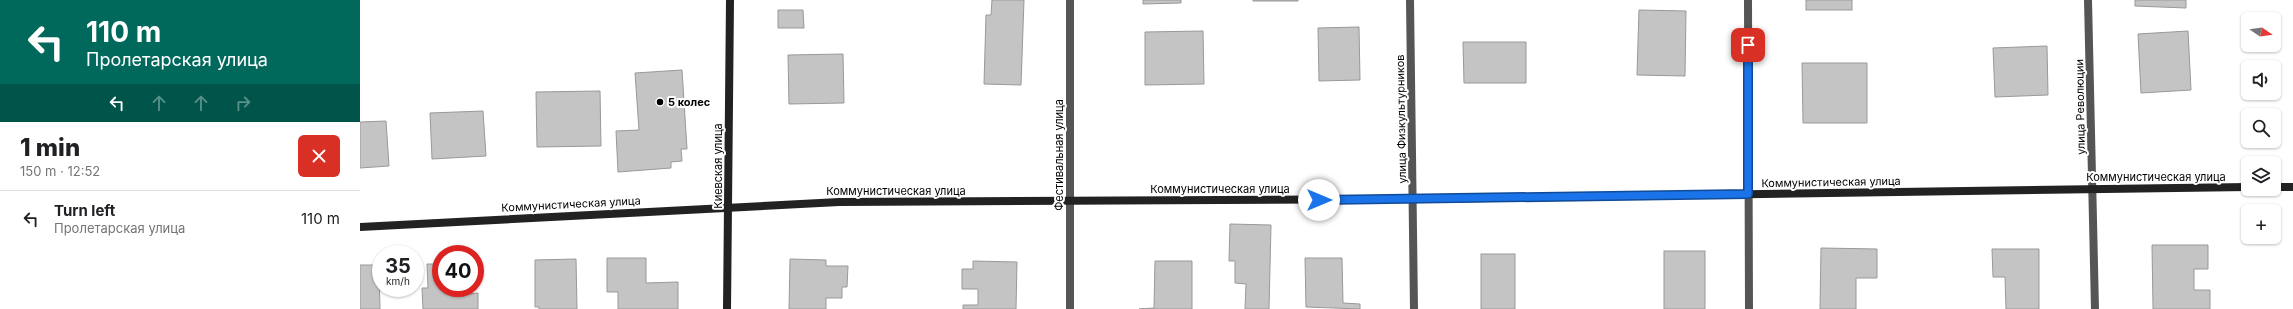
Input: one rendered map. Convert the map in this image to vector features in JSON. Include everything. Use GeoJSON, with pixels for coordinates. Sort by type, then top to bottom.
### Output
{"type":"FeatureCollection","features":[{"type":"Feature","properties":{"kind":"street","name":"Киевская улица"},"geometry":{"type":"LineString","coordinates":[[727,309],[730,0]]}},
{"type":"Feature","properties":{"kind":"street","name":"Фестивальная улица"},"geometry":{"type":"LineString","coordinates":[[1070,0],[1070,309]]}},
{"type":"Feature","properties":{"kind":"street","name":"улица Физкультурников"},"geometry":{"type":"LineString","coordinates":[[1410,0],[1414,309]]}},
{"type":"Feature","properties":{"kind":"street"},"geometry":{"type":"LineString","coordinates":[[1748,0],[1749,309]]}},
{"type":"Feature","properties":{"kind":"street","name":"улица Революции"},"geometry":{"type":"LineString","coordinates":[[2088,0],[2095,309]]}},
{"type":"Feature","properties":{"kind":"street","name":"Коммунистическая улица"},"geometry":{"type":"LineString","coordinates":[[360,227],[729,206],[839,202],[1413,199],[2241,187]]}},
{"type":"Feature","properties":{"kind":"street"},"geometry":{"type":"LineString","coordinates":[[2281,187],[2293,187]]}},
{"type":"Feature","properties":{"kind":"building"},"geometry":{"type":"Polygon","coordinates":[[[992,0],[1024,0],[1021,85],[984,84],[986,15],[991,15],[992,0]]]}},
{"type":"Feature","properties":{"kind":"building"},"geometry":{"type":"Polygon","coordinates":[[[1143,0],[1181,0],[1181,3],[1143,4],[1143,0]]]}},
{"type":"Feature","properties":{"kind":"building"},"geometry":{"type":"Polygon","coordinates":[[[1253,0],[1298,1],[1253,1],[1253,0]]]}},
{"type":"Feature","properties":{"kind":"building"},"geometry":{"type":"Polygon","coordinates":[[[1806,0],[1852,0],[1852,10],[1806,10],[1806,0]]]}},
{"type":"Feature","properties":{"kind":"building"},"geometry":{"type":"Polygon","coordinates":[[[2135,0],[2186,0],[2186,8],[2135,6],[2135,0]]]}},
{"type":"Feature","properties":{"kind":"building"},"geometry":{"type":"Polygon","coordinates":[[[778,10],[803,10],[804,28],[778,28],[778,10]]]}},
{"type":"Feature","properties":{"kind":"building"},"geometry":{"type":"Polygon","coordinates":[[[1639,10],[1686,11],[1685,76],[1637,75],[1639,10]]]}},
{"type":"Feature","properties":{"kind":"building"},"geometry":{"type":"Polygon","coordinates":[[[1359,27],[1360,80],[1319,81],[1318,28],[1359,27]]]}},
{"type":"Feature","properties":{"kind":"building"},"geometry":{"type":"Polygon","coordinates":[[[1203,31],[1204,84],[1145,85],[1145,32],[1203,31]]]}},
{"type":"Feature","properties":{"kind":"building"},"geometry":{"type":"Polygon","coordinates":[[[2188,31],[2191,90],[2141,93],[2138,34],[2188,31]]]}},
{"type":"Feature","properties":{"kind":"building"},"geometry":{"type":"Polygon","coordinates":[[[1463,42],[1526,42],[1526,83],[1464,83],[1463,42]]]}},
{"type":"Feature","properties":{"kind":"building"},"geometry":{"type":"Polygon","coordinates":[[[2047,46],[2048,95],[1995,97],[1993,48],[2047,46]]]}},
{"type":"Feature","properties":{"kind":"building"},"geometry":{"type":"Polygon","coordinates":[[[843,54],[844,103],[789,104],[788,55],[843,54]]]}},
{"type":"Feature","properties":{"kind":"building"},"geometry":{"type":"Polygon","coordinates":[[[1802,63],[1867,63],[1867,123],[1803,123],[1802,63]]]}},
{"type":"Feature","properties":{"kind":"building","name":"5 колес"},"geometry":{"type":"Polygon","coordinates":[[[682,70],[687,149],[681,149],[682,161],[671,162],[671,168],[618,172],[616,131],[639,130],[635,73],[682,70]]]}},
{"type":"Feature","properties":{"kind":"building"},"geometry":{"type":"Polygon","coordinates":[[[600,91],[601,146],[537,147],[536,92],[600,91]]]}},
{"type":"Feature","properties":{"kind":"building"},"geometry":{"type":"Polygon","coordinates":[[[483,111],[486,156],[432,159],[430,113],[483,111]]]}},
{"type":"Feature","properties":{"kind":"building"},"geometry":{"type":"Polygon","coordinates":[[[386,121],[389,166],[360,168],[360,122],[386,121]]]}},
{"type":"Feature","properties":{"kind":"building"},"geometry":{"type":"Polygon","coordinates":[[[1230,224],[1271,225],[1269,309],[1245,309],[1246,284],[1235,283],[1235,261],[1229,261],[1230,224]]]}},
{"type":"Feature","properties":{"kind":"building"},"geometry":{"type":"Polygon","coordinates":[[[2152,245],[2208,245],[2208,269],[2194,269],[2194,290],[2210,290],[2210,309],[2153,309],[2152,245]]]}},
{"type":"Feature","properties":{"kind":"building"},"geometry":{"type":"Polygon","coordinates":[[[1821,248],[1877,249],[1877,278],[1856,278],[1856,309],[1820,309],[1821,248]]]}},
{"type":"Feature","properties":{"kind":"building"},"geometry":{"type":"Polygon","coordinates":[[[1992,249],[2039,249],[2039,309],[2006,309],[2005,277],[1993,277],[1992,249]]]}},
{"type":"Feature","properties":{"kind":"building"},"geometry":{"type":"Polygon","coordinates":[[[1664,251],[1705,251],[1705,309],[1664,309],[1664,251]]]}},
{"type":"Feature","properties":{"kind":"building"},"geometry":{"type":"Polygon","coordinates":[[[1481,254],[1515,254],[1515,309],[1481,309],[1481,254]]]}},
{"type":"Feature","properties":{"kind":"building"},"geometry":{"type":"Polygon","coordinates":[[[607,258],[646,258],[646,283],[678,282],[678,309],[618,309],[618,292],[607,292],[607,258]]]}},
{"type":"Feature","properties":{"kind":"building"},"geometry":{"type":"Polygon","coordinates":[[[1305,258],[1342,258],[1343,303],[1360,304],[1360,309],[1306,307],[1305,258]]]}},
{"type":"Feature","properties":{"kind":"building"},"geometry":{"type":"Polygon","coordinates":[[[576,259],[577,309],[539,309],[539,307],[535,307],[535,260],[576,259]]]}},
{"type":"Feature","properties":{"kind":"building"},"geometry":{"type":"Polygon","coordinates":[[[790,259],[826,260],[826,266],[848,266],[847,287],[842,287],[842,298],[826,298],[826,309],[789,309],[790,259]]]}},
{"type":"Feature","properties":{"kind":"building"},"geometry":{"type":"Polygon","coordinates":[[[973,261],[1017,262],[1016,309],[963,309],[963,305],[978,305],[978,289],[962,289],[962,269],[973,269],[973,261]]]}},
{"type":"Feature","properties":{"kind":"building"},"geometry":{"type":"Polygon","coordinates":[[[1155,261],[1192,261],[1192,309],[1139,309],[1154,308],[1155,261]]]}},
{"type":"Feature","properties":{"kind":"building"},"geometry":{"type":"Polygon","coordinates":[[[427,264],[432,264],[432,297],[478,297],[478,309],[423,309],[424,288],[428,288],[427,264]]]}},
{"type":"Feature","properties":{"kind":"building"},"geometry":{"type":"Polygon","coordinates":[[[360,265],[372,265],[372,297],[380,297],[380,309],[360,309],[360,265]]]}},
{"type":"Feature","properties":{"kind":"place","name":"5 колес"},"geometry":{"type":"Point","coordinates":[660,102]}},
{"type":"Feature","properties":{"kind":"route"},"geometry":{"type":"LineString","coordinates":[[1319,200],[1748,194],[1748,45]]}}]}
